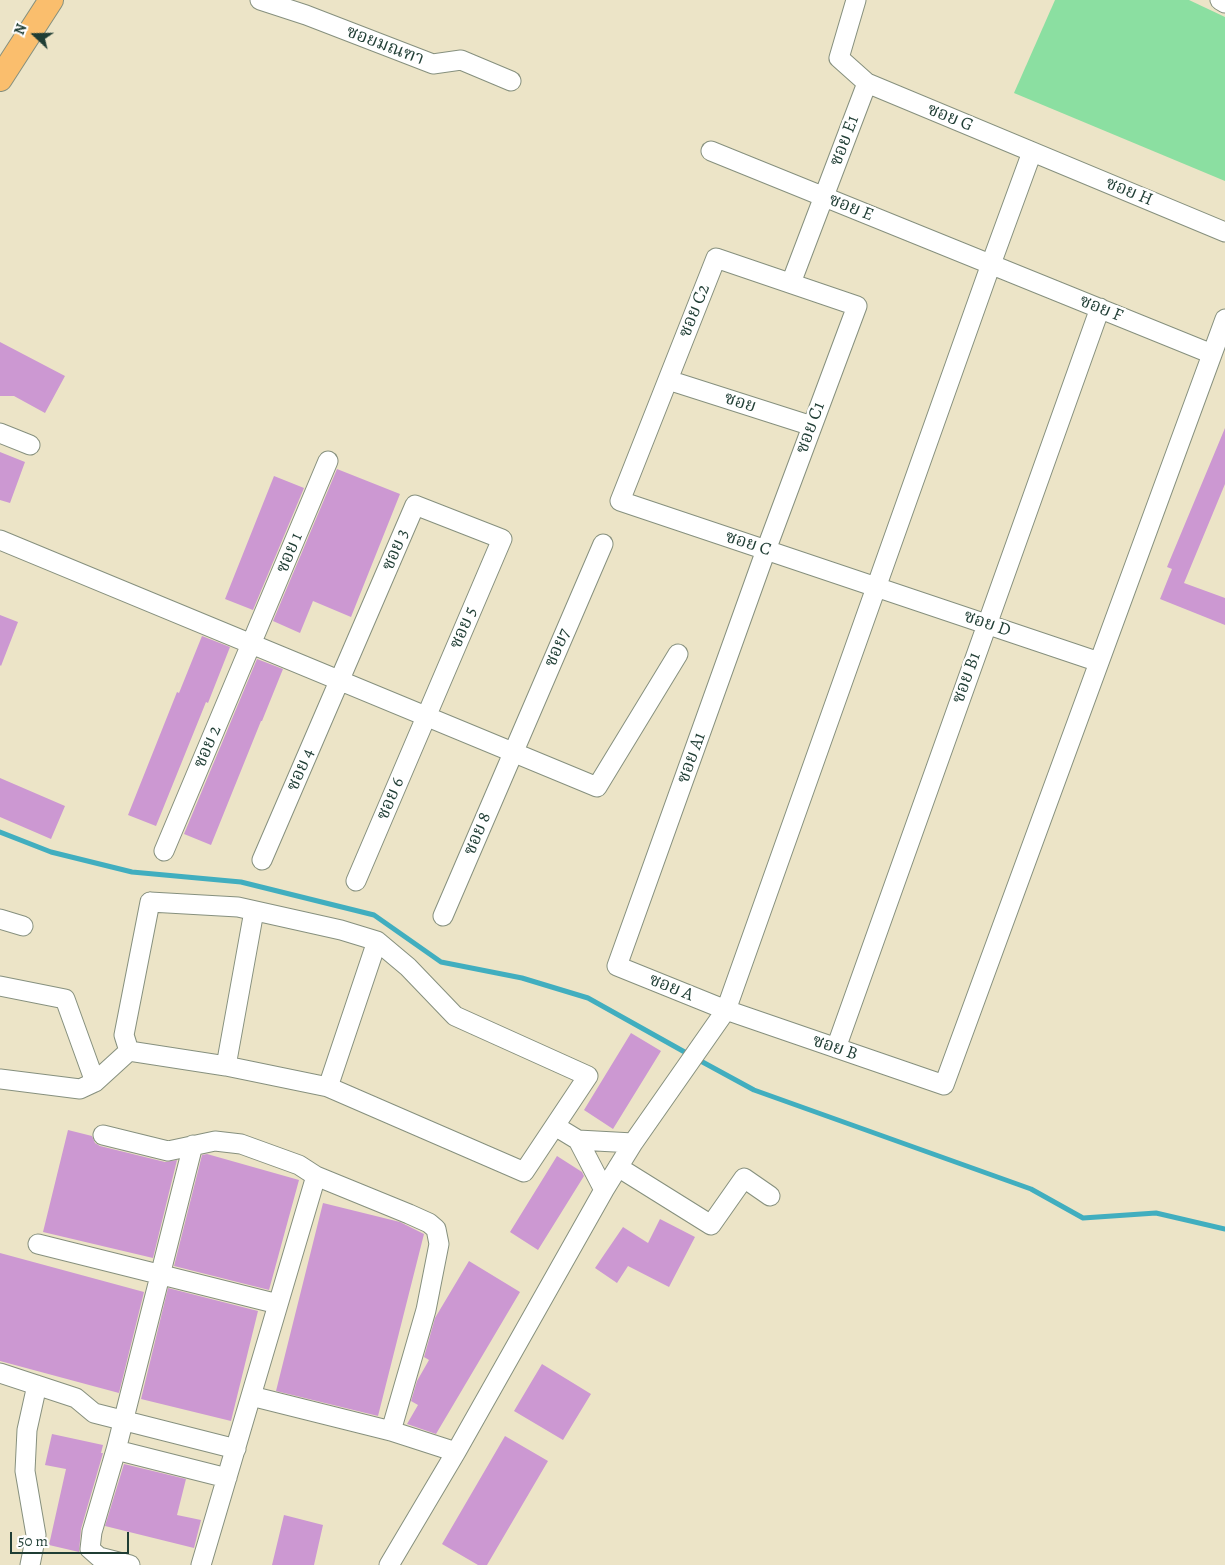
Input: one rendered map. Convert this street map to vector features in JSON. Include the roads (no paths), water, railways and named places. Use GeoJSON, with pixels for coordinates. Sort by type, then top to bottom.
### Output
{"type":"FeatureCollection","features":[{"type":"Feature","properties":{"kind":"main road"},"geometry":{"type":"LineString","coordinates":[[2,73],[51,0]]}},
{"type":"Feature","properties":{"kind":"street","name":"ซอยมณฑา"},"geometry":{"type":"LineString","coordinates":[[260,0],[306,15],[433,64],[461,60],[511,81]]}},
{"type":"Feature","properties":{"kind":"street","name":"ซอย G"},"geometry":{"type":"LineString","coordinates":[[856,0],[839,58],[867,83],[1032,152]]}},
{"type":"Feature","properties":{"kind":"street"},"geometry":{"type":"LineString","coordinates":[[1220,0],[1225,3]]}},
{"type":"Feature","properties":{"kind":"street","name":"ซอย E1"},"geometry":{"type":"LineString","coordinates":[[791,283],[867,83]]}},
{"type":"Feature","properties":{"kind":"street","name":"ซอย E"},"geometry":{"type":"LineString","coordinates":[[711,151],[990,264]]}},
{"type":"Feature","properties":{"kind":"street"},"geometry":{"type":"LineString","coordinates":[[389,1565],[456,1452],[604,1190],[633,1143],[726,1010],[990,264],[1032,152]]}},
{"type":"Feature","properties":{"kind":"street","name":"ซอย H"},"geometry":{"type":"LineString","coordinates":[[1032,152],[1225,232]]}},
{"type":"Feature","properties":{"kind":"street","name":"ซอย C2"},"geometry":{"type":"LineString","coordinates":[[620,501],[716,258],[856,306]]}},
{"type":"Feature","properties":{"kind":"street","name":"ซอย F"},"geometry":{"type":"LineString","coordinates":[[990,264],[1212,354]]}},
{"type":"Feature","properties":{"kind":"street","name":"ซอย C1"},"geometry":{"type":"LineString","coordinates":[[766,550],[856,306]]}},
{"type":"Feature","properties":{"kind":"street","name":"ซอย B1"},"geometry":{"type":"LineString","coordinates":[[836,1048],[1100,308]]}},
{"type":"Feature","properties":{"kind":"street"},"geometry":{"type":"LineString","coordinates":[[1099,662],[1225,319]]}},
{"type":"Feature","properties":{"kind":"street","name":"ซอย"},"geometry":{"type":"LineString","coordinates":[[668,380],[812,426]]}},
{"type":"Feature","properties":{"kind":"street"},"geometry":{"type":"LineString","coordinates":[[0,433],[30,445]]}},
{"type":"Feature","properties":{"kind":"street","name":"ซอย 1"},"geometry":{"type":"LineString","coordinates":[[251,644],[328,461]]}},
{"type":"Feature","properties":{"kind":"street","name":"ซอย C"},"geometry":{"type":"LineString","coordinates":[[620,501],[876,587]]}},
{"type":"Feature","properties":{"kind":"street","name":"ซอย 3"},"geometry":{"type":"LineString","coordinates":[[339,680],[415,505],[502,540]]}},
{"type":"Feature","properties":{"kind":"street"},"geometry":{"type":"LineString","coordinates":[[0,540],[597,787],[678,654]]}},
{"type":"Feature","properties":{"kind":"street","name":"ซอย 5"},"geometry":{"type":"LineString","coordinates":[[427,717],[502,540]]}},
{"type":"Feature","properties":{"kind":"street","name":"ซอย7"},"geometry":{"type":"LineString","coordinates":[[514,752],[603,544]]}},
{"type":"Feature","properties":{"kind":"street","name":"ซอย A1"},"geometry":{"type":"LineString","coordinates":[[617,966],[766,550]]}},
{"type":"Feature","properties":{"kind":"street","name":"ซอย D"},"geometry":{"type":"LineString","coordinates":[[876,587],[1099,662]]}},
{"type":"Feature","properties":{"kind":"street","name":"ซอย 2"},"geometry":{"type":"LineString","coordinates":[[164,851],[251,644]]}},
{"type":"Feature","properties":{"kind":"street","name":"ซอย B"},"geometry":{"type":"LineString","coordinates":[[726,1010],[944,1085],[1099,662]]}},
{"type":"Feature","properties":{"kind":"street","name":"ซอย 4"},"geometry":{"type":"LineString","coordinates":[[262,860],[339,680]]}},
{"type":"Feature","properties":{"kind":"street","name":"ซอย 6"},"geometry":{"type":"LineString","coordinates":[[356,881],[427,717]]}},
{"type":"Feature","properties":{"kind":"street","name":"ซอย 8"},"geometry":{"type":"LineString","coordinates":[[443,916],[514,752]]}},
{"type":"Feature","properties":{"kind":"street"},"geometry":{"type":"LineString","coordinates":[[0,1079],[80,1089],[94,1082],[129,1052],[226,1066],[328,1087],[524,1172],[588,1076],[455,1016],[408,967],[378,941],[341,930],[238,907],[150,902],[124,1035],[129,1052]]}},
{"type":"Feature","properties":{"kind":"street"},"geometry":{"type":"LineString","coordinates":[[226,1066],[254,911]]}},
{"type":"Feature","properties":{"kind":"street"},"geometry":{"type":"LineString","coordinates":[[0,918],[23,926]]}},
{"type":"Feature","properties":{"kind":"street"},"geometry":{"type":"LineString","coordinates":[[328,1087],[378,941]]}},
{"type":"Feature","properties":{"kind":"street","name":"ซอย A"},"geometry":{"type":"LineString","coordinates":[[617,966],[726,1010]]}},
{"type":"Feature","properties":{"kind":"street"},"geometry":{"type":"LineString","coordinates":[[0,986],[65,999],[94,1082]]}},
{"type":"Feature","properties":{"kind":"street"},"geometry":{"type":"LineString","coordinates":[[555,1126],[578,1140],[633,1143]]}},
{"type":"Feature","properties":{"kind":"street"},"geometry":{"type":"LineString","coordinates":[[103,1135],[168,1151],[215,1141],[241,1144],[299,1165],[316,1176],[409,1214],[429,1223],[436,1229],[439,1244],[426,1310],[390,1431]]}},
{"type":"Feature","properties":{"kind":"street"},"geometry":{"type":"LineString","coordinates":[[578,1140],[604,1190]]}},
{"type":"Feature","properties":{"kind":"street"},"geometry":{"type":"LineString","coordinates":[[129,1565],[98,1557],[90,1549],[92,1532],[116,1450],[193,1145]]}},
{"type":"Feature","properties":{"kind":"street"},"geometry":{"type":"LineString","coordinates":[[618,1167],[711,1225],[744,1178],[770,1196]]}},
{"type":"Feature","properties":{"kind":"street"},"geometry":{"type":"LineString","coordinates":[[201,1565],[316,1176]]}},
{"type":"Feature","properties":{"kind":"street"},"geometry":{"type":"LineString","coordinates":[[38,1244],[278,1304]]}},
{"type":"Feature","properties":{"kind":"street"},"geometry":{"type":"LineString","coordinates":[[0,1374],[76,1398],[94,1413],[236,1449]]}},
{"type":"Feature","properties":{"kind":"street"},"geometry":{"type":"LineString","coordinates":[[30,1565],[36,1535],[25,1471],[27,1430],[38,1385]]}},
{"type":"Feature","properties":{"kind":"street"},"geometry":{"type":"LineString","coordinates":[[251,1396],[390,1431],[456,1452]]}},
{"type":"Feature","properties":{"kind":"street"},"geometry":{"type":"LineString","coordinates":[[116,1450],[227,1478]]}},
{"type":"Feature","properties":{"kind":"waterway"},"geometry":{"type":"LineString","coordinates":[[0,832],[51,852],[132,872],[241,882],[374,915],[441,962],[522,978],[588,998],[690,1055]]}},
{"type":"Feature","properties":{"kind":"waterway"},"geometry":{"type":"LineString","coordinates":[[697,1059],[754,1090],[1031,1189],[1083,1218],[1156,1213],[1225,1229]]}}]}
